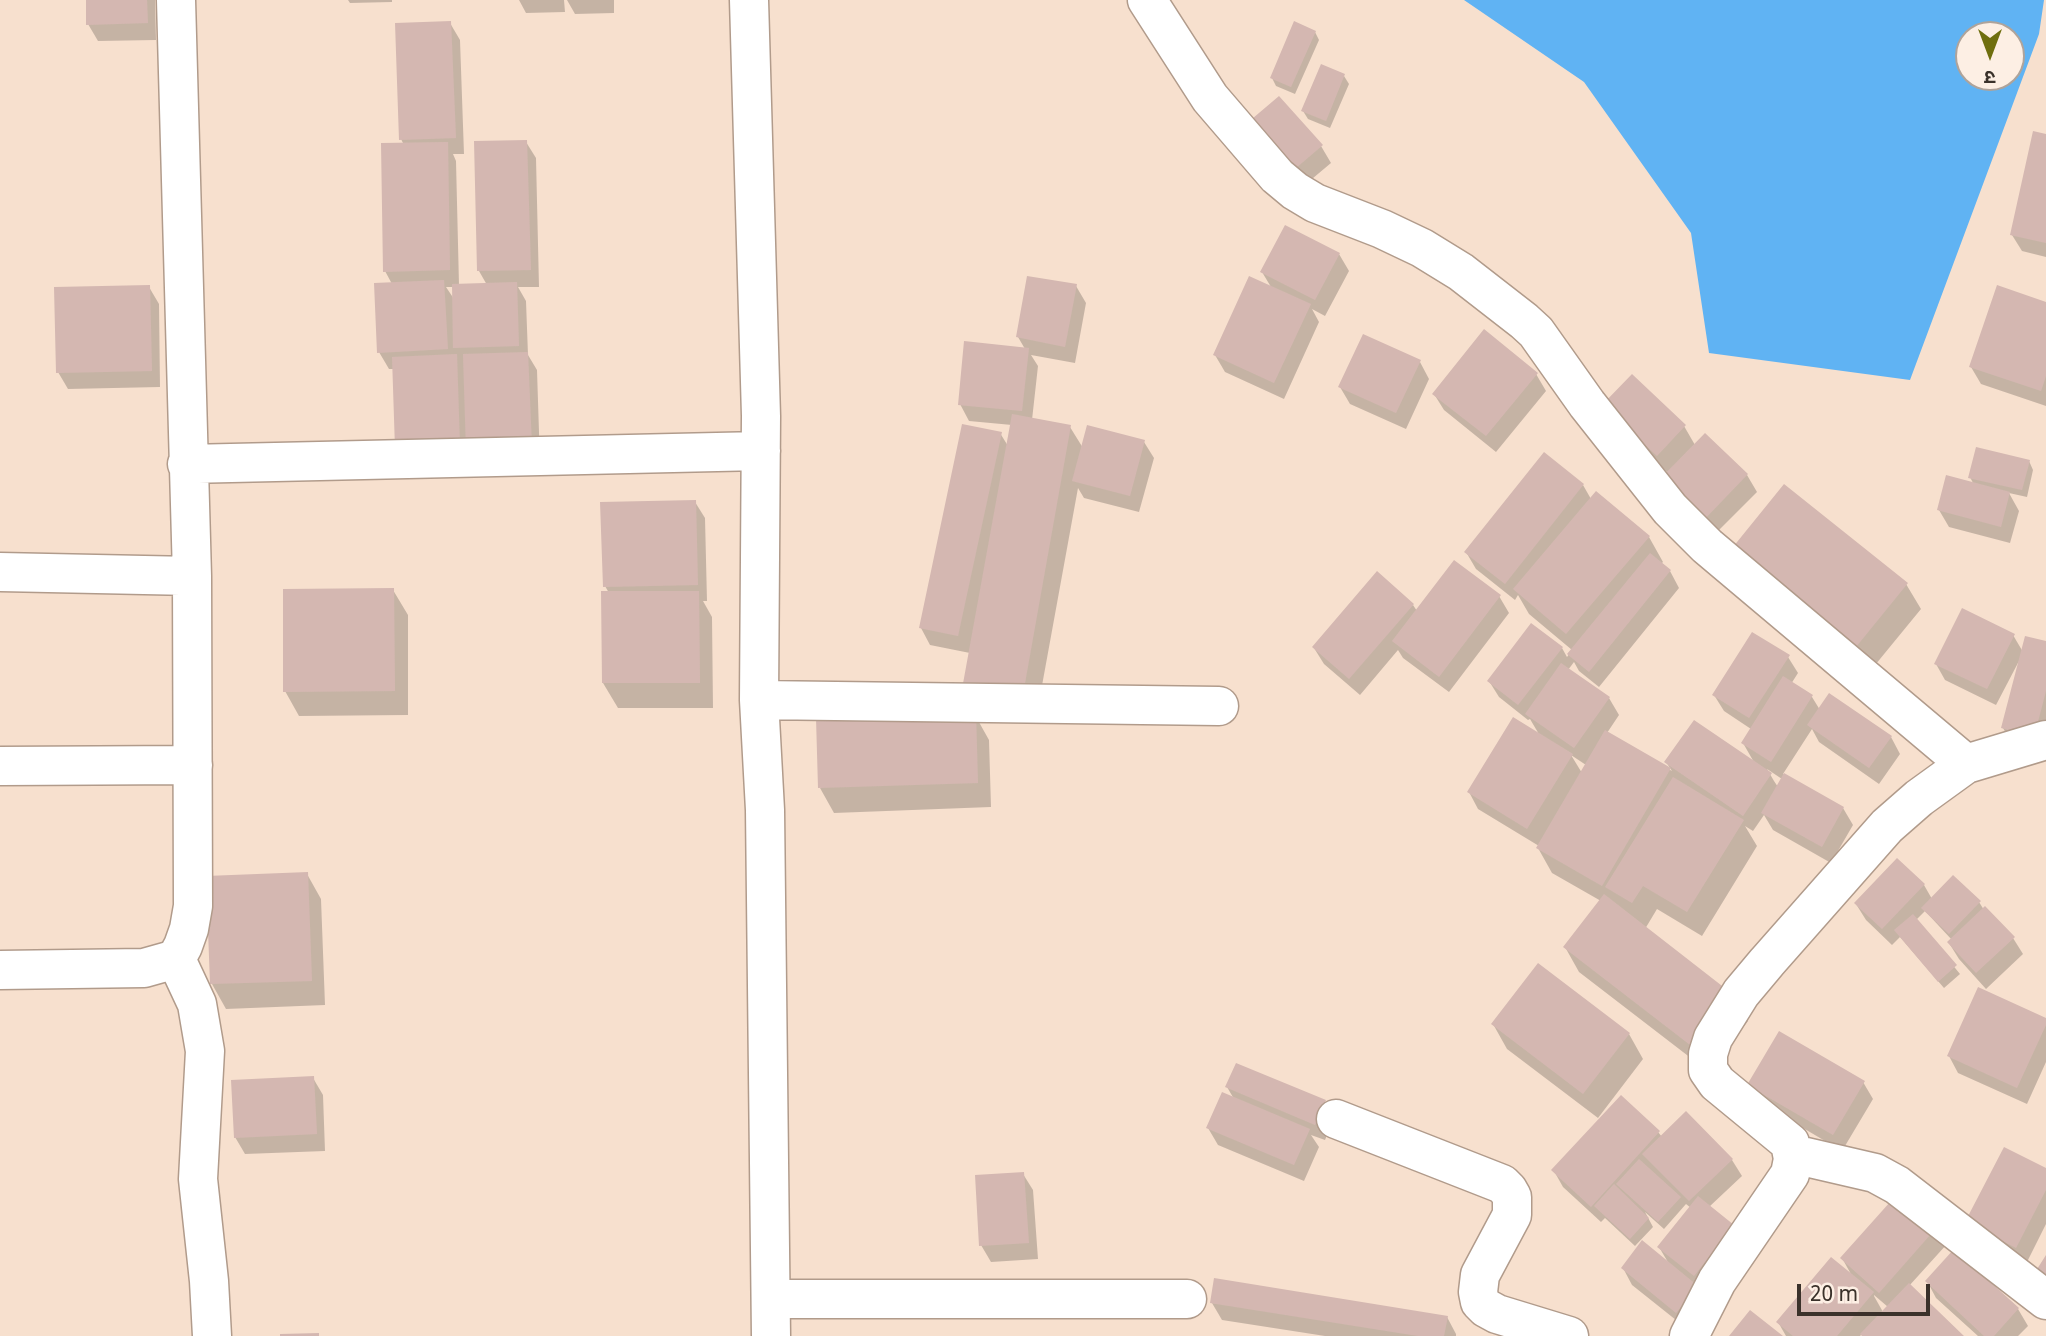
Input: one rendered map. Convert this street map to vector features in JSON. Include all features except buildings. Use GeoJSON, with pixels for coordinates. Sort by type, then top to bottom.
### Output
{"type":"FeatureCollection","features":[{"type":"Feature","properties":{"kind":"street"},"geometry":{"type":"LineString","coordinates":[[0,970],[144,968],[176,959],[184,946],[189,929],[193,906],[192,576],[176,0]]}},
{"type":"Feature","properties":{"kind":"street"},"geometry":{"type":"LineString","coordinates":[[749,0],[761,451],[759,700],[765,810],[771,1336]]}},
{"type":"Feature","properties":{"kind":"street"},"geometry":{"type":"LineString","coordinates":[[1147,0],[1210,98],[1278,176],[1315,203],[1422,248],[1461,272],[1530,326],[1670,509],[1707,545],[1966,764]]}},
{"type":"Feature","properties":{"kind":"street"},"geometry":{"type":"LineString","coordinates":[[187,464],[761,451]]}},
{"type":"Feature","properties":{"kind":"street"},"geometry":{"type":"LineString","coordinates":[[0,572],[192,576]]}},
{"type":"Feature","properties":{"kind":"street"},"geometry":{"type":"LineString","coordinates":[[759,700],[1219,706]]}},
{"type":"Feature","properties":{"kind":"street"},"geometry":{"type":"LineString","coordinates":[[1689,1336],[1717,1281],[1790,1174],[1793,1154],[1790,1143],[1717,1083],[1708,1070],[1709,1045],[1741,993],[1887,826],[1919,798],[1966,764],[2046,740]]}},
{"type":"Feature","properties":{"kind":"street"},"geometry":{"type":"LineString","coordinates":[[0,766],[193,765]]}},
{"type":"Feature","properties":{"kind":"street"},"geometry":{"type":"LineString","coordinates":[[176,959],[197,1004],[205,1051],[198,1179],[212,1336]]}},
{"type":"Feature","properties":{"kind":"street"},"geometry":{"type":"LineString","coordinates":[[1336,1119],[1502,1184],[1512,1197],[1512,1215],[1480,1275],[1480,1302],[1497,1314],[1569,1336]]}},
{"type":"Feature","properties":{"kind":"street"},"geometry":{"type":"LineString","coordinates":[[1793,1154],[1875,1173],[1897,1185],[2046,1300]]}},
{"type":"Feature","properties":{"kind":"street"},"geometry":{"type":"LineString","coordinates":[[771,1299],[1188,1300]]}},
{"type":"Feature","properties":{"kind":"water"},"geometry":{"type":"Polygon","coordinates":[[[1464,0],[2044,0],[2039,34],[2025,72],[2025,21],[1955,21],[1955,91],[2018,91],[1910,380],[1709,353],[1691,233],[1584,82],[1464,0]]]}}]}
